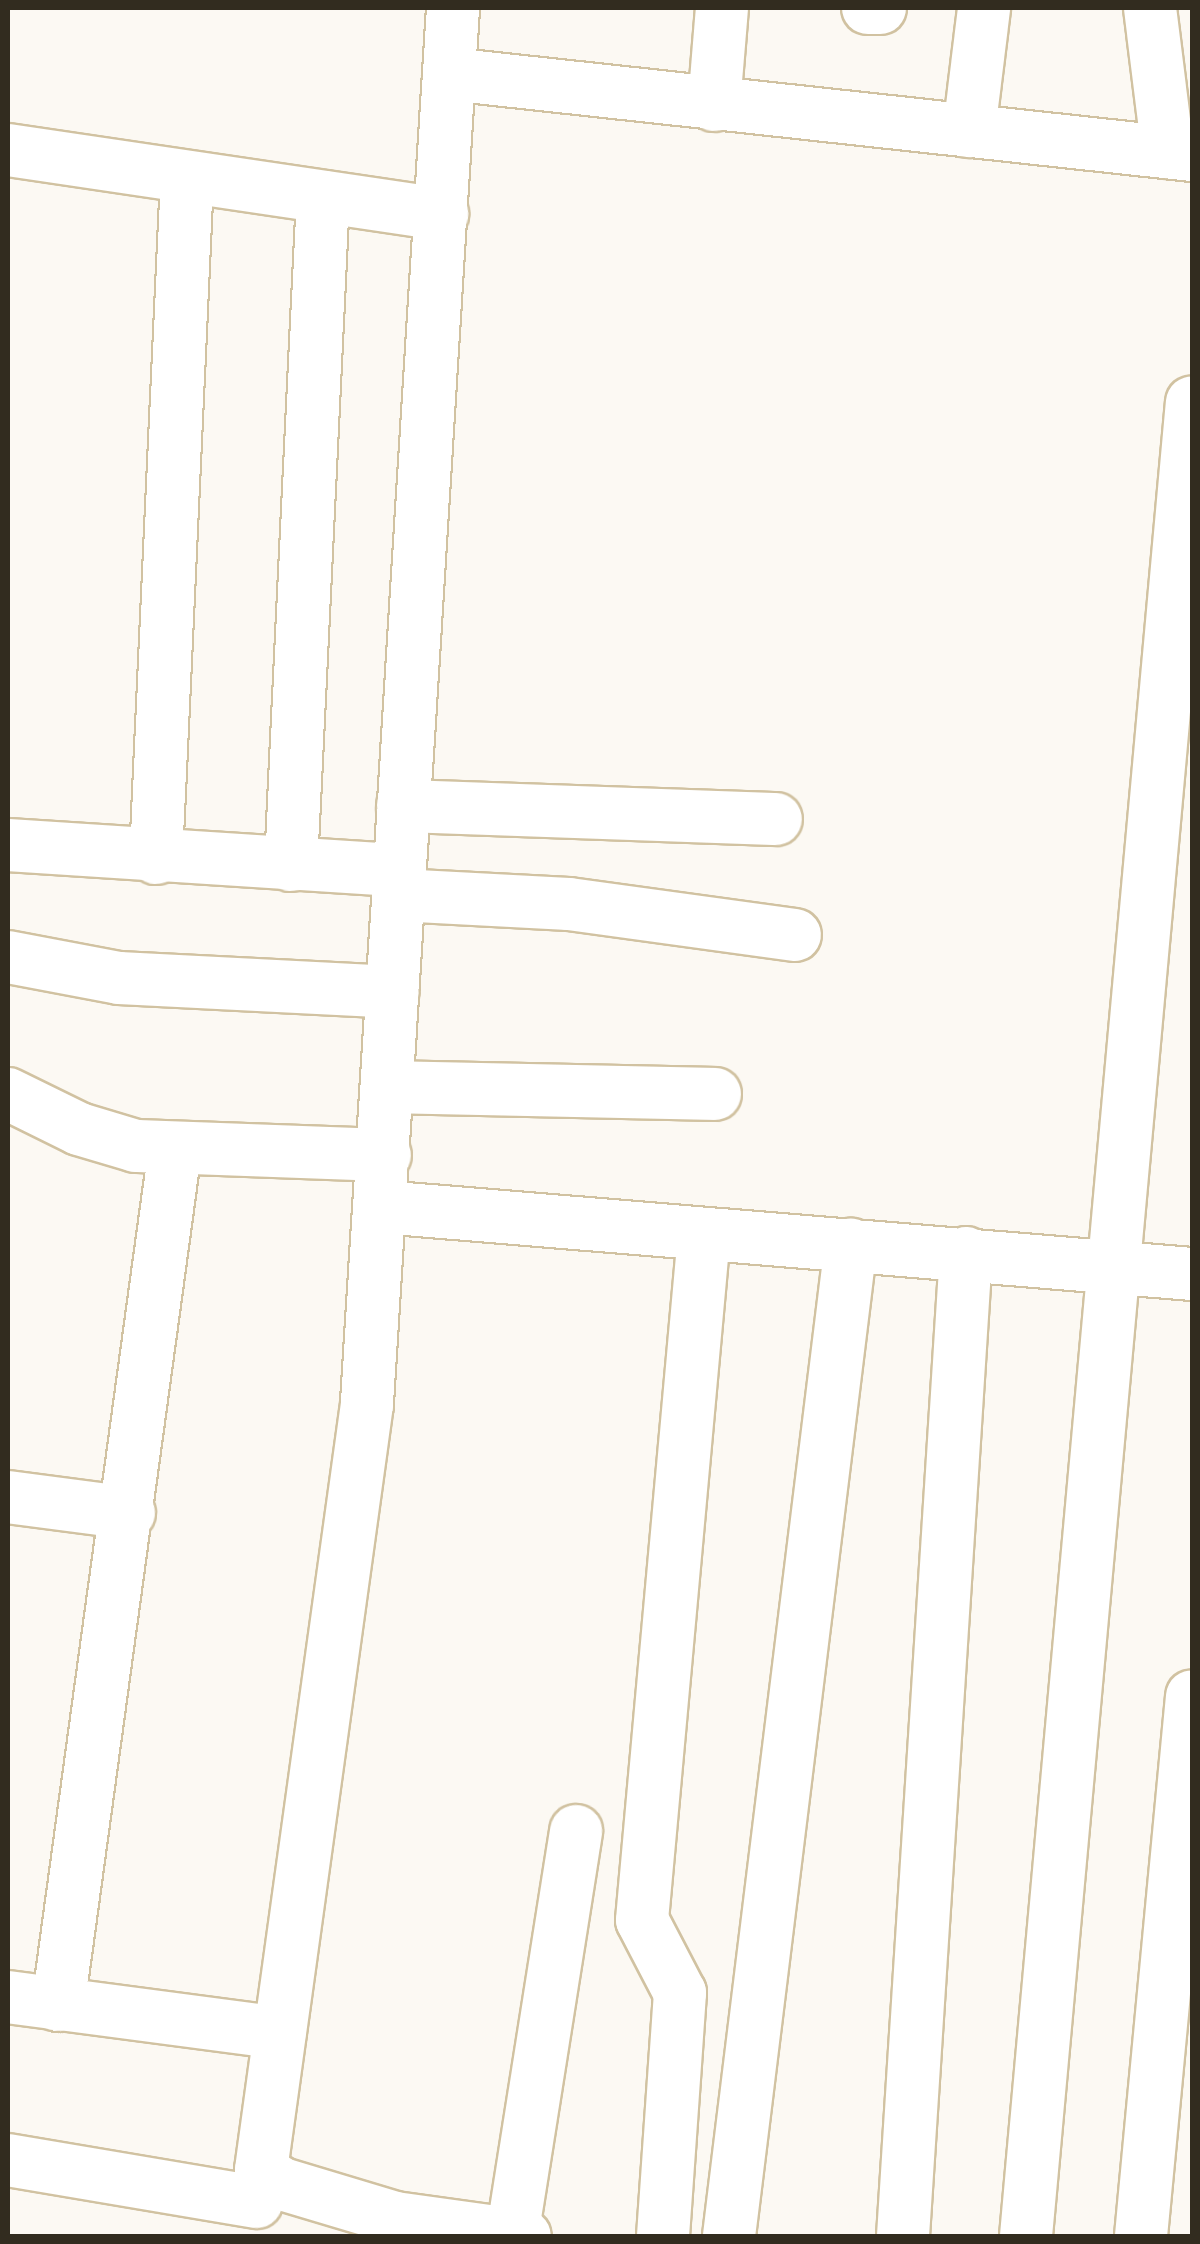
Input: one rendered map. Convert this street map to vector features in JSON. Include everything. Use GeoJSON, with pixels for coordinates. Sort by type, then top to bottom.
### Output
{"type":"FeatureCollection","features":[{"type":"Feature","properties":{"kind":"street"},"geometry":{"type":"LineString","coordinates":[[256,2203],[344,1604],[382,1207],[453,8]]}},
{"type":"Feature","properties":{"kind":"street"},"geometry":{"type":"LineString","coordinates":[[714,104],[722,8]]}},
{"type":"Feature","properties":{"kind":"street"},"geometry":{"type":"LineString","coordinates":[[868,8],[880,8]]}},
{"type":"Feature","properties":{"kind":"street"},"geometry":{"type":"LineString","coordinates":[[968,131],[984,8]]}},
{"type":"Feature","properties":{"kind":"street"},"geometry":{"type":"LineString","coordinates":[[449,74],[1180,154],[1150,8]]}},
{"type":"Feature","properties":{"kind":"street"},"geometry":{"type":"LineString","coordinates":[[8,150],[442,214]]}},
{"type":"Feature","properties":{"kind":"street"},"geometry":{"type":"LineString","coordinates":[[156,858],[188,178]]}},
{"type":"Feature","properties":{"kind":"street"},"geometry":{"type":"LineString","coordinates":[[291,865],[323,197]]}},
{"type":"Feature","properties":{"kind":"street"},"geometry":{"type":"LineString","coordinates":[[1026,2236],[1192,402]]}},
{"type":"Feature","properties":{"kind":"street"},"geometry":{"type":"LineString","coordinates":[[403,806],[776,819]]}},
{"type":"Feature","properties":{"kind":"street"},"geometry":{"type":"LineString","coordinates":[[8,845],[291,865],[795,935]]}},
{"type":"Feature","properties":{"kind":"street"},"geometry":{"type":"LineString","coordinates":[[8,957],[119,978],[393,992]]}},
{"type":"Feature","properties":{"kind":"street"},"geometry":{"type":"LineString","coordinates":[[388,1086],[716,1094]]}},
{"type":"Feature","properties":{"kind":"street"},"geometry":{"type":"LineString","coordinates":[[8,1094],[79,1129],[175,1150],[385,1154]]}},
{"type":"Feature","properties":{"kind":"street"},"geometry":{"type":"LineString","coordinates":[[58,2005],[129,1513],[175,1150]]}},
{"type":"Feature","properties":{"kind":"street"},"geometry":{"type":"LineString","coordinates":[[382,1207],[1192,1274]]}},
{"type":"Feature","properties":{"kind":"street"},"geometry":{"type":"LineString","coordinates":[[663,2236],[680,1993],[642,1920],[704,1236]]}},
{"type":"Feature","properties":{"kind":"street"},"geometry":{"type":"LineString","coordinates":[[729,2236],[851,1244]]}},
{"type":"Feature","properties":{"kind":"street"},"geometry":{"type":"LineString","coordinates":[[903,2236],[966,1253]]}},
{"type":"Feature","properties":{"kind":"street"},"geometry":{"type":"LineString","coordinates":[[8,1497],[129,1513]]}},
{"type":"Feature","properties":{"kind":"street"},"geometry":{"type":"LineString","coordinates":[[1141,2236],[1192,1696]]}},
{"type":"Feature","properties":{"kind":"street"},"geometry":{"type":"LineString","coordinates":[[8,2160],[256,2203],[310,2194],[395,2218],[516,2236],[576,1831]]}},
{"type":"Feature","properties":{"kind":"street"},"geometry":{"type":"LineString","coordinates":[[8,1997],[280,2033]]}}]}
